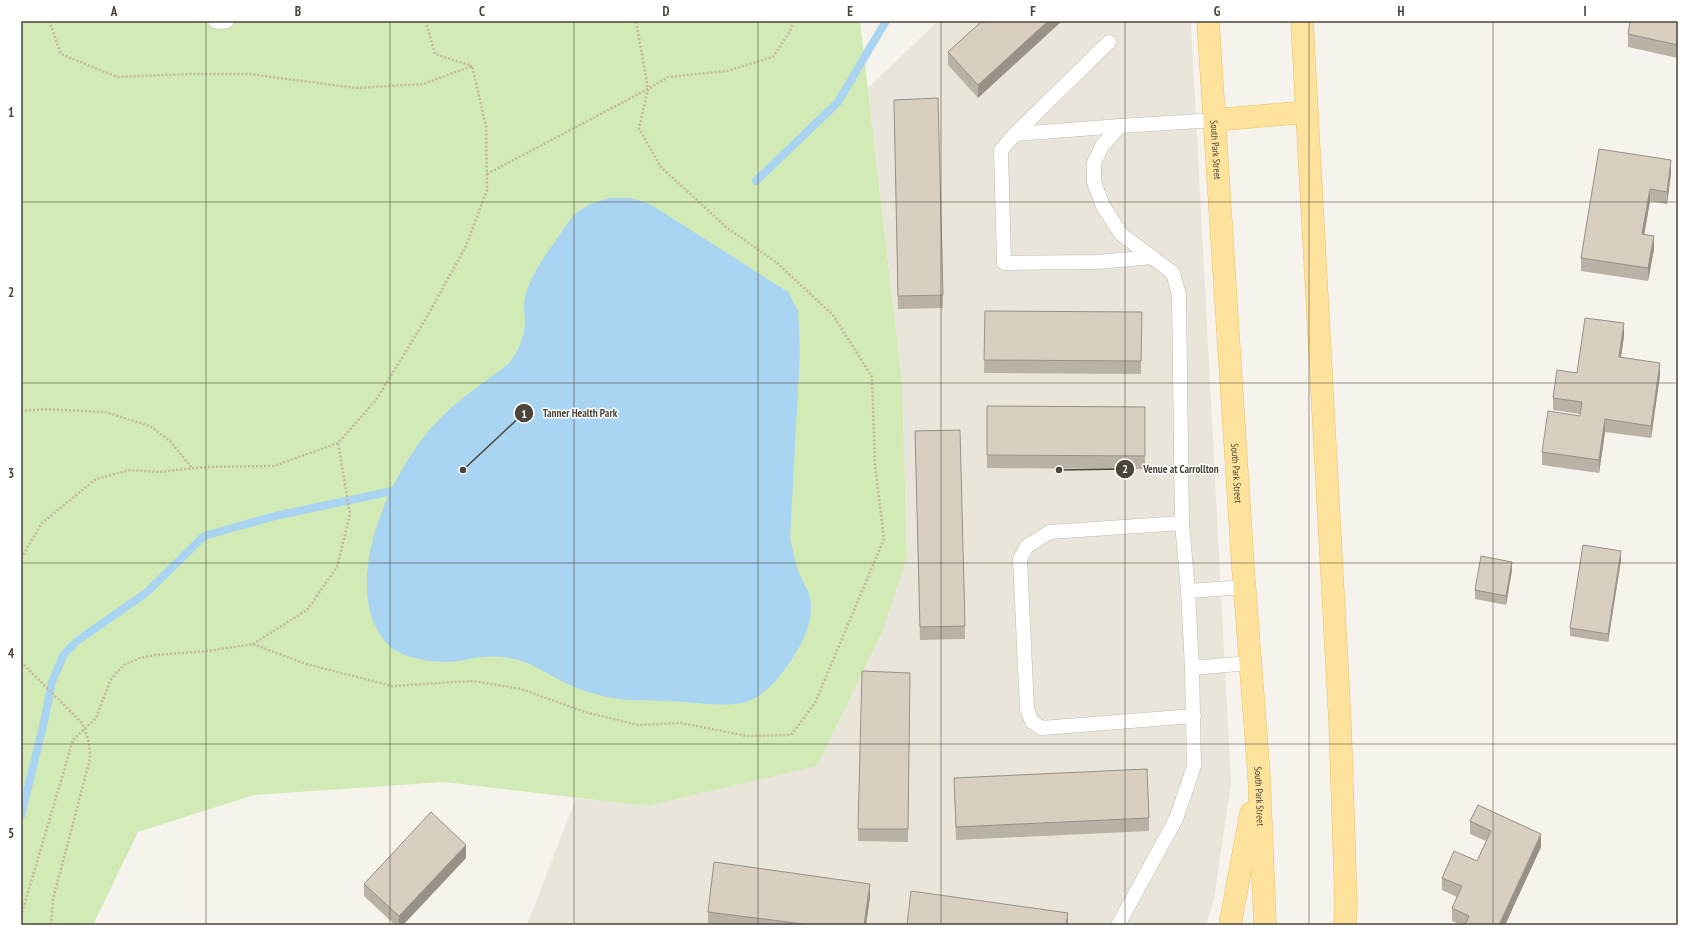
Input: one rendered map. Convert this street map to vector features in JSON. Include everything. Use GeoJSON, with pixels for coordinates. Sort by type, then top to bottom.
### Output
{"type":"FeatureCollection","features":[{"type":"Feature","properties":{"kind":"main road","name":"South Park Street"},"geometry":{"type":"LineString","coordinates":[[1208,21],[1250,663],[1259,775],[1265,925]]}},
{"type":"Feature","properties":{"kind":"main road"},"geometry":{"type":"LineString","coordinates":[[1302,21],[1339,715],[1346,904],[1344,925]]}},
{"type":"Feature","properties":{"kind":"main road"},"geometry":{"type":"LineString","coordinates":[[1215,120],[1307,112]]}},
{"type":"Feature","properties":{"kind":"main road"},"geometry":{"type":"LineString","coordinates":[[1230,925],[1259,775]]}},
{"type":"Feature","properties":{"kind":"lane"},"geometry":{"type":"LineString","coordinates":[[215,21],[227,21]]}},
{"type":"Feature","properties":{"kind":"lane"},"geometry":{"type":"LineString","coordinates":[[1109,42],[1015,134],[1001,150],[1004,264],[1098,262],[1152,257]]}},
{"type":"Feature","properties":{"kind":"lane"},"geometry":{"type":"LineString","coordinates":[[1015,134],[1215,120]]}},
{"type":"Feature","properties":{"kind":"lane"},"geometry":{"type":"LineString","coordinates":[[1118,925],[1176,818],[1194,766],[1192,668],[1188,591],[1182,523],[1179,294],[1173,273],[1121,234],[1103,206],[1094,182],[1094,164],[1102,146],[1120,126]]}},
{"type":"Feature","properties":{"kind":"lane"},"geometry":{"type":"LineString","coordinates":[[1182,523],[1050,532],[1027,546],[1020,559],[1028,709],[1032,722],[1042,728],[1194,716]]}},
{"type":"Feature","properties":{"kind":"lane"},"geometry":{"type":"LineString","coordinates":[[1188,591],[1245,587]]}},
{"type":"Feature","properties":{"kind":"lane"},"geometry":{"type":"LineString","coordinates":[[1192,668],[1250,663]]}},
{"type":"Feature","properties":{"kind":"path"},"geometry":{"type":"LineString","coordinates":[[49,21],[61,54],[117,77],[191,74],[249,74],[356,88],[423,84],[472,66]]}},
{"type":"Feature","properties":{"kind":"path"},"geometry":{"type":"LineString","coordinates":[[428,21],[427,26],[435,54],[472,66]]}},
{"type":"Feature","properties":{"kind":"path"},"geometry":{"type":"LineString","coordinates":[[253,644],[306,664],[392,686],[473,680],[521,689],[585,712],[638,726],[681,723],[747,736],[792,735],[815,703],[884,539],[875,466],[872,377],[833,315],[777,264],[726,227],[660,166],[639,128],[648,89],[636,21]]}},
{"type":"Feature","properties":{"kind":"path"},"geometry":{"type":"LineString","coordinates":[[486,174],[668,77],[728,71],[774,58],[790,31],[793,21]]}},
{"type":"Feature","properties":{"kind":"path"},"geometry":{"type":"LineString","coordinates":[[21,558],[42,523],[96,479],[130,470],[159,472],[192,468],[274,466],[338,443],[376,400],[425,320],[466,246],[487,190],[486,126],[472,66]]}},
{"type":"Feature","properties":{"kind":"path"},"geometry":{"type":"LineString","coordinates":[[21,411],[46,408],[105,412],[150,426],[170,441],[192,468]]}},
{"type":"Feature","properties":{"kind":"path"},"geometry":{"type":"LineString","coordinates":[[21,916],[70,747],[73,740],[96,718],[110,681],[124,665],[140,658],[155,655],[206,651],[253,644],[307,610],[337,567],[350,514],[338,443]]}},
{"type":"Feature","properties":{"kind":"path"},"geometry":{"type":"LineString","coordinates":[[21,662],[34,677],[66,707],[84,728],[90,745],[90,759],[53,899],[51,925]]}},
{"type":"Feature","properties":{"kind":"shaded area"},"geometry":{"type":"Polygon","coordinates":[[[938,21],[1191,21],[1231,783],[1214,899],[1206,925],[527,925],[576,798],[647,806],[907,556],[902,383],[868,88],[938,21]]]}},
{"type":"Feature","properties":{"kind":"green space"},"geometry":{"type":"Polygon","coordinates":[[[21,21],[860,21],[902,383],[907,556],[882,632],[817,766],[647,806],[444,782],[254,795],[138,832],[93,925],[21,925],[21,21]]]}},
{"type":"Feature","properties":{"kind":"water"},"geometry":{"type":"Polygon","coordinates":[[[610,198],[631,198],[650,204],[788,292],[798,311],[800,352],[790,538],[798,570],[810,596],[811,612],[805,635],[783,672],[764,692],[755,698],[744,702],[718,705],[604,697],[579,689],[532,665],[510,658],[488,657],[451,662],[427,661],[405,655],[394,650],[385,641],[376,627],[368,604],[367,578],[370,550],[378,522],[402,469],[417,446],[438,420],[458,402],[509,363],[518,349],[525,327],[524,305],[528,286],[532,277],[575,214],[583,208],[601,200],[610,198]]]}},
{"type":"Feature","properties":{"kind":"building"},"geometry":{"type":"Polygon","coordinates":[[[982,21],[1048,21],[978,85],[948,52],[982,21]]]}},
{"type":"Feature","properties":{"kind":"building"},"geometry":{"type":"Polygon","coordinates":[[[1630,21],[1678,21],[1678,45],[1628,34],[1630,21]]]}},
{"type":"Feature","properties":{"kind":"building"},"geometry":{"type":"Polygon","coordinates":[[[938,98],[943,295],[898,296],[894,100],[938,98]]]}},
{"type":"Feature","properties":{"kind":"building"},"geometry":{"type":"Polygon","coordinates":[[[1599,149],[1671,160],[1667,192],[1650,189],[1642,234],[1654,236],[1648,268],[1581,258],[1599,149]]]}},
{"type":"Feature","properties":{"kind":"building"},"geometry":{"type":"Polygon","coordinates":[[[985,311],[1142,312],[1141,361],[984,360],[985,311]]]}},
{"type":"Feature","properties":{"kind":"building"},"geometry":{"type":"Polygon","coordinates":[[[1585,318],[1624,323],[1619,357],[1660,363],[1651,426],[1605,419],[1599,460],[1542,452],[1548,411],[1580,416],[1582,402],[1553,398],[1557,370],[1577,373],[1585,318]]]}},
{"type":"Feature","properties":{"kind":"building"},"geometry":{"type":"Polygon","coordinates":[[[987,406],[1145,407],[1145,456],[987,455],[987,406]]]}},
{"type":"Feature","properties":{"kind":"building"},"geometry":{"type":"Polygon","coordinates":[[[960,430],[965,626],[920,627],[915,431],[960,430]]]}},
{"type":"Feature","properties":{"kind":"building"},"geometry":{"type":"Polygon","coordinates":[[[1583,545],[1621,551],[1608,634],[1570,628],[1583,545]]]}},
{"type":"Feature","properties":{"kind":"building"},"geometry":{"type":"Polygon","coordinates":[[[1481,556],[1512,562],[1506,596],[1475,590],[1481,556]]]}},
{"type":"Feature","properties":{"kind":"building"},"geometry":{"type":"Polygon","coordinates":[[[862,671],[910,673],[908,829],[858,829],[862,671]]]}},
{"type":"Feature","properties":{"kind":"building"},"geometry":{"type":"Polygon","coordinates":[[[1147,769],[1149,818],[956,827],[954,778],[1147,769]]]}},
{"type":"Feature","properties":{"kind":"building"},"geometry":{"type":"Polygon","coordinates":[[[1478,805],[1541,834],[1499,925],[1465,925],[1469,916],[1452,908],[1462,886],[1442,878],[1454,851],[1477,861],[1491,831],[1470,821],[1478,805]]]}},
{"type":"Feature","properties":{"kind":"building"},"geometry":{"type":"Polygon","coordinates":[[[431,812],[466,845],[399,916],[364,884],[431,812]]]}},
{"type":"Feature","properties":{"kind":"building"},"geometry":{"type":"Polygon","coordinates":[[[714,862],[870,884],[864,925],[812,925],[708,912],[714,862]]]}},
{"type":"Feature","properties":{"kind":"building"},"geometry":{"type":"Polygon","coordinates":[[[911,891],[1068,913],[1066,925],[907,925],[911,891]]]}},
{"type":"Feature","properties":{"kind":"waterway"},"geometry":{"type":"LineString","coordinates":[[756,181],[838,102],[886,21]]}},
{"type":"Feature","properties":{"kind":"waterway"},"geometry":{"type":"LineString","coordinates":[[21,816],[44,722],[52,682],[64,654],[77,641],[146,593],[204,536],[275,516],[402,489]]}},
{"type":"Feature","properties":{"kind":"place","name":"Tanner Health Park"},"geometry":{"type":"Point","coordinates":[463,470]}},
{"type":"Feature","properties":{"kind":"place","name":"Venue at Carrollton"},"geometry":{"type":"Point","coordinates":[1059,470]}}]}
